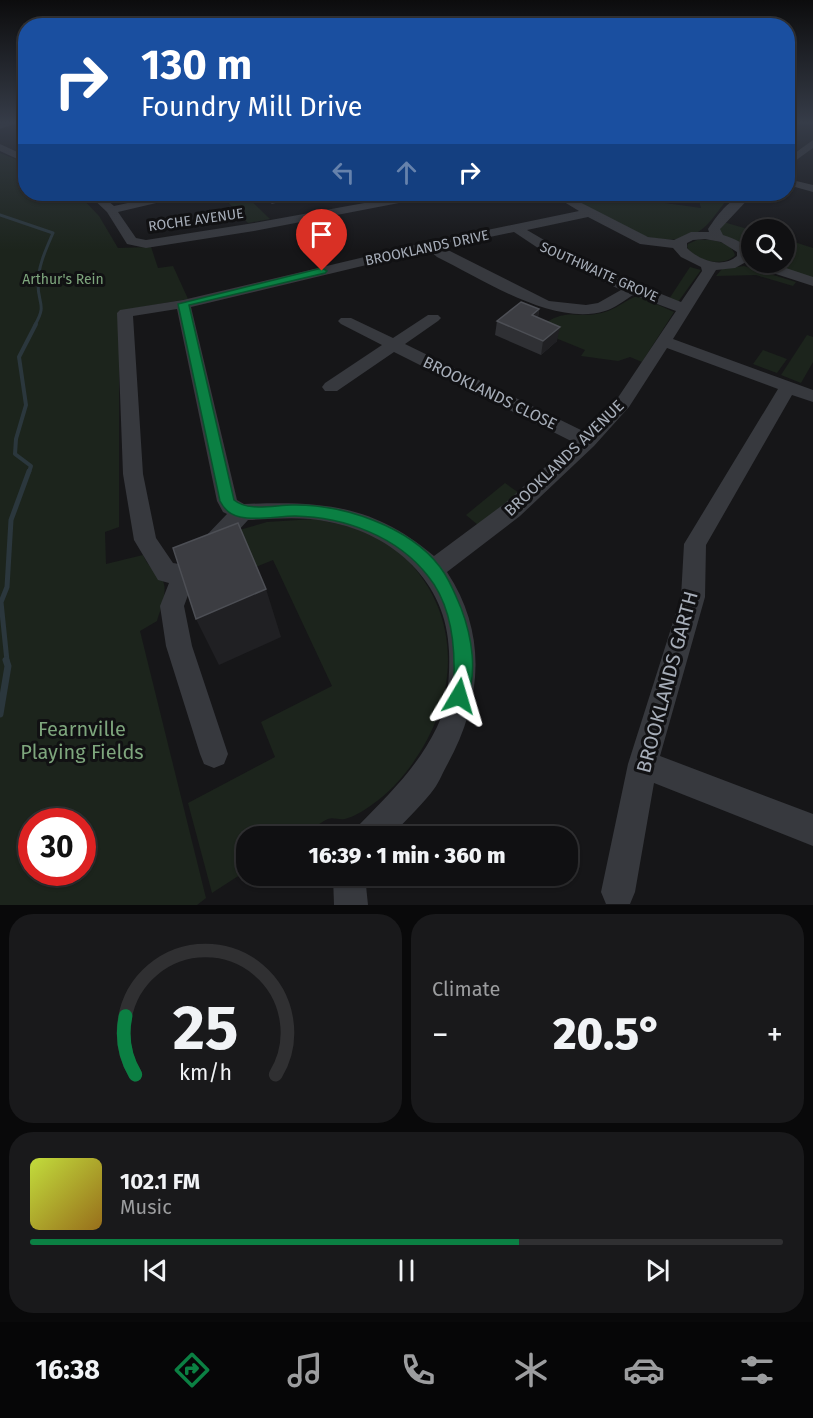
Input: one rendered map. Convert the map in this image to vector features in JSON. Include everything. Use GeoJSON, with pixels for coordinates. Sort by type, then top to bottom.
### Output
{"type":"FeatureCollection","features":[{"type":"Feature","properties":{"kind":"street"},"geometry":{"type":"LineString","coordinates":[[795,184],[813,189]]}},
{"type":"Feature","properties":{"kind":"street","name":"ROCHE AVENUE"},"geometry":{"type":"LineString","coordinates":[[101,201],[111,210],[132,241],[146,244],[186,239],[391,201]]}},
{"type":"Feature","properties":{"kind":"street"},"geometry":{"type":"LineString","coordinates":[[111,210],[151,201]]}},
{"type":"Feature","properties":{"kind":"street"},"geometry":{"type":"LineString","coordinates":[[351,201],[357,207]]}},
{"type":"Feature","properties":{"kind":"street"},"geometry":{"type":"LineString","coordinates":[[568,201],[645,241],[679,245]]}},
{"type":"Feature","properties":{"kind":"street"},"geometry":{"type":"LineString","coordinates":[[717,237],[714,229],[730,208],[739,201]]}},
{"type":"Feature","properties":{"kind":"street","name":"BROOKLANDS DRIVE"},"geometry":{"type":"LineString","coordinates":[[175,574],[145,540],[133,474],[125,313],[183,304],[432,246],[588,213]]}},
{"type":"Feature","properties":{"kind":"street","name":"SOUTHWAITE GROVE"},"geometry":{"type":"LineString","coordinates":[[516,228],[539,246],[633,289],[686,309]]}},
{"type":"Feature","properties":{"kind":"street"},"geometry":{"type":"LineString","coordinates":[[679,245],[680,241],[691,236],[717,237],[741,249]]}},
{"type":"Feature","properties":{"kind":"street"},"geometry":{"type":"LineString","coordinates":[[679,245],[683,254],[707,264],[726,266],[741,263]]}},
{"type":"Feature","properties":{"kind":"street"},"geometry":{"type":"LineString","coordinates":[[432,246],[442,254],[546,305],[586,310],[602,307],[633,289]]}},
{"type":"Feature","properties":{"kind":"street","name":"BROOKLANDS AVENUE"},"geometry":{"type":"LineString","coordinates":[[434,570],[512,510],[587,441],[623,403],[709,272],[707,264]]}},
{"type":"Feature","properties":{"kind":"street"},"geometry":{"type":"LineString","coordinates":[[786,273],[813,282]]}},
{"type":"Feature","properties":{"kind":"street"},"geometry":{"type":"LineString","coordinates":[[183,304],[230,506],[242,512],[295,510],[329,513],[368,524],[403,543],[434,570],[445,589],[460,631],[463,678],[451,730],[422,781],[379,826]]}},
{"type":"Feature","properties":{"kind":"street"},"geometry":{"type":"LineString","coordinates":[[331,387],[433,318]]}},
{"type":"Feature","properties":{"kind":"street","name":"BROOKLANDS CLOSE"},"geometry":{"type":"LineString","coordinates":[[346,321],[587,441]]}},
{"type":"Feature","properties":{"kind":"street"},"geometry":{"type":"LineString","coordinates":[[665,342],[813,396]]}},
{"type":"Feature","properties":{"kind":"street","name":"BROOKLANDS GARTH"},"geometry":{"type":"LineString","coordinates":[[618,892],[643,764],[693,597],[695,544],[788,387]]}},
{"type":"Feature","properties":{"kind":"street"},"geometry":{"type":"LineString","coordinates":[[214,754],[179,646],[172,606],[175,574],[242,512]]}},
{"type":"Feature","properties":{"kind":"street"},"geometry":{"type":"LineString","coordinates":[[643,764],[813,830]]}},
{"type":"Feature","properties":{"kind":"street"},"geometry":{"type":"LineString","coordinates":[[350,886],[351,905]]}},
{"type":"Feature","properties":{"kind":"green space","name":"Fearnville Playing Fields"},"geometry":{"type":"Polygon","coordinates":[[[0,165],[18,165],[18,201],[85,201],[99,216],[118,248],[151,247],[158,268],[173,266],[188,299],[119,311],[119,527],[105,532],[106,564],[143,555],[149,566],[164,582],[163,599],[157,621],[140,631],[206,898],[197,905],[0,905],[0,165]]]}},
{"type":"Feature","properties":{"kind":"green space"},"geometry":{"type":"Polygon","coordinates":[[[227,201],[251,201],[270,219],[248,223],[227,201]]]}},
{"type":"Feature","properties":{"kind":"green space"},"geometry":{"type":"Polygon","coordinates":[[[575,201],[651,201],[701,208],[699,201],[726,201],[702,229],[682,238],[647,237],[614,223],[575,201]]]}},
{"type":"Feature","properties":{"kind":"green space"},"geometry":{"type":"Polygon","coordinates":[[[720,221],[741,227],[741,255],[717,237],[720,221]]]}},
{"type":"Feature","properties":{"kind":"green space"},"geometry":{"type":"Polygon","coordinates":[[[697,240],[724,244],[733,250],[735,255],[730,259],[717,262],[703,259],[687,247],[688,244],[697,240]]]}},
{"type":"Feature","properties":{"kind":"green space"},"geometry":{"type":"Polygon","coordinates":[[[795,242],[813,248],[813,282],[785,273],[795,273],[795,242]]]}},
{"type":"Feature","properties":{"kind":"green space"},"geometry":{"type":"Polygon","coordinates":[[[741,266],[741,273],[767,273],[796,282],[793,286],[756,275],[716,276],[722,269],[741,266]]]}},
{"type":"Feature","properties":{"kind":"green space"},"geometry":{"type":"Polygon","coordinates":[[[690,267],[701,270],[678,302],[669,299],[690,267]]]}},
{"type":"Feature","properties":{"kind":"green space"},"geometry":{"type":"Polygon","coordinates":[[[638,296],[674,312],[642,362],[630,357],[618,361],[581,356],[585,350],[536,330],[556,317],[572,314],[597,314],[638,296]]]}},
{"type":"Feature","properties":{"kind":"green space"},"geometry":{"type":"Polygon","coordinates":[[[807,335],[813,337],[813,362],[801,383],[781,375],[807,335]]]}},
{"type":"Feature","properties":{"kind":"green space"},"geometry":{"type":"Polygon","coordinates":[[[763,350],[787,359],[777,373],[753,364],[763,350]]]}},
{"type":"Feature","properties":{"kind":"green space"},"geometry":{"type":"Polygon","coordinates":[[[505,483],[519,493],[478,525],[466,515],[505,483]]]}},
{"type":"Feature","properties":{"kind":"green space"},"geometry":{"type":"Polygon","coordinates":[[[314,519],[369,533],[398,551],[422,577],[438,606],[446,636],[448,668],[443,699],[432,730],[416,759],[384,796],[358,814],[345,819],[328,819],[317,826],[236,826],[236,877],[212,893],[188,803],[275,757],[261,722],[332,686],[273,560],[188,595],[186,588],[236,531],[267,522],[314,519]]]}},
{"type":"Feature","properties":{"kind":"building"},"geometry":{"type":"Polygon","coordinates":[[[521,302],[539,309],[532,315],[560,327],[543,341],[497,321],[521,302]]]}},
{"type":"Feature","properties":{"kind":"building"},"geometry":{"type":"Polygon","coordinates":[[[238,523],[266,589],[196,619],[173,548],[238,523]]]}},
{"type":"Feature","properties":{"kind":"waterway"},"geometry":{"type":"LineString","coordinates":[[0,215],[53,233],[39,271],[38,291],[41,313],[35,325]]}},
{"type":"Feature","properties":{"kind":"waterway"},"geometry":{"type":"LineString","coordinates":[[29,472],[31,466],[15,454],[16,439],[26,405],[19,357],[36,324]]}},
{"type":"Feature","properties":{"kind":"waterway"},"geometry":{"type":"LineString","coordinates":[[7,661],[1,602],[7,587],[11,520],[29,471]]}},
{"type":"Feature","properties":{"kind":"waterway"},"geometry":{"type":"LineString","coordinates":[[0,714],[8,666],[6,660]]}},
{"type":"Feature","properties":{"kind":"route"},"geometry":{"type":"LineString","coordinates":[[322,271],[183,304],[227,501],[235,509],[249,513],[295,510],[329,513],[368,524],[403,543],[434,570],[445,589],[460,631],[463,678],[459,696]]}},
{"type":"Feature","properties":{"kind":"park label","name":"Arthur's Rein"},"geometry":{"type":"Point","coordinates":[63,279]}}]}
